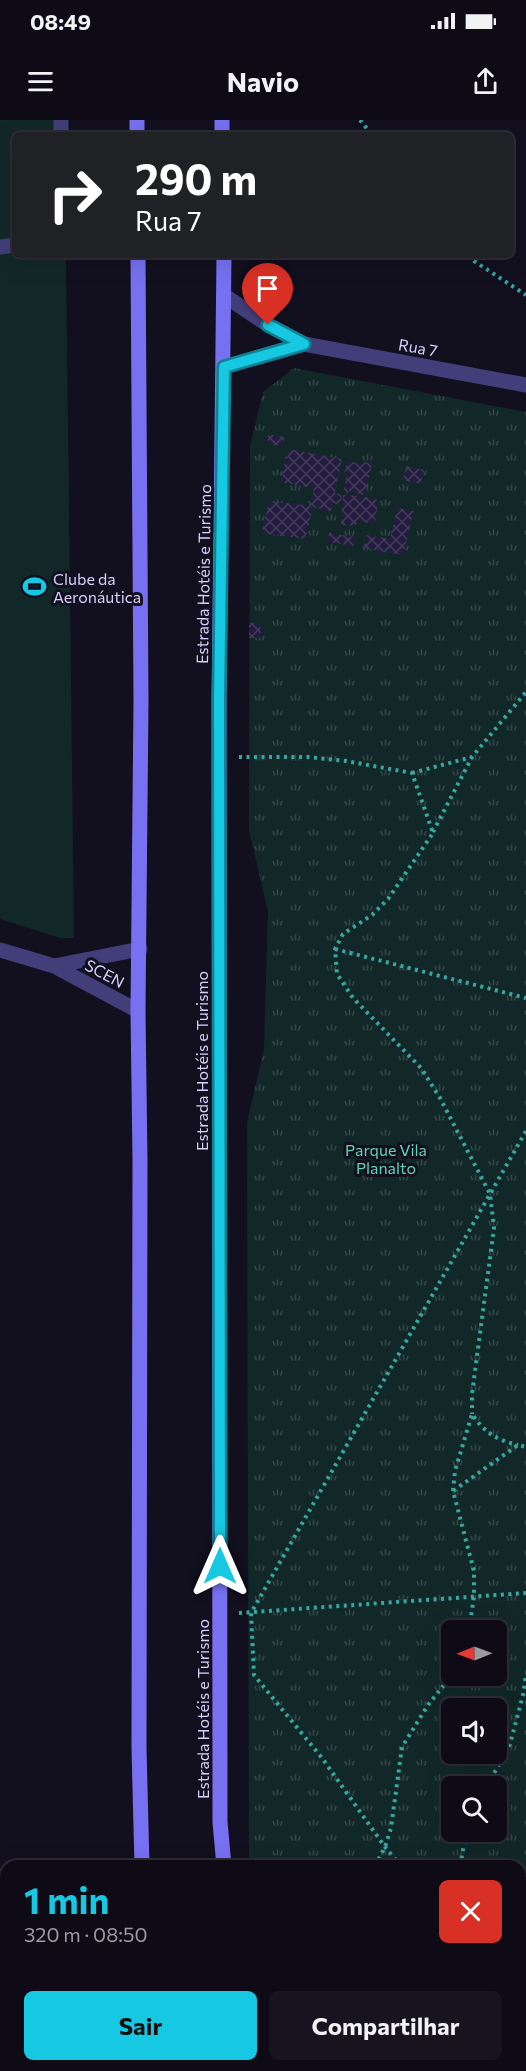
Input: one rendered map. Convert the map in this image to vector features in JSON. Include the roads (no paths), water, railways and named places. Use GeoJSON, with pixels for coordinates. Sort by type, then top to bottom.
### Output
{"type":"FeatureCollection","features":[{"type":"Feature","properties":{"kind":"main road"},"geometry":{"type":"LineString","coordinates":[[138,258],[141,701],[138,1011],[139,1748],[142,1860]]}},
{"type":"Feature","properties":{"kind":"main road","name":"Estrada Hotéis e Turismo"},"geometry":{"type":"LineString","coordinates":[[223,1860],[220,1822],[219,757],[224,258]]}},
{"type":"Feature","properties":{"kind":"street","name":"Rua 7"},"geometry":{"type":"LineString","coordinates":[[225,296],[268,325],[304,344],[526,385]]}},
{"type":"Feature","properties":{"kind":"street","name":"Rua 7"},"geometry":{"type":"LineString","coordinates":[[224,367],[304,344]]}},
{"type":"Feature","properties":{"kind":"street","name":"SCEN"},"geometry":{"type":"LineString","coordinates":[[54,966],[140,949]]}},
{"type":"Feature","properties":{"kind":"street","name":"SCEN"},"geometry":{"type":"LineString","coordinates":[[0,951],[54,966],[138,1011]]}},
{"type":"Feature","properties":{"kind":"place","name":"Clube da Aeronáutica"},"geometry":{"type":"Point","coordinates":[35,587]}},
{"type":"Feature","properties":{"kind":"park label","name":"Parque Vila Planalto"},"geometry":{"type":"Point","coordinates":[386,1158]}}]}
